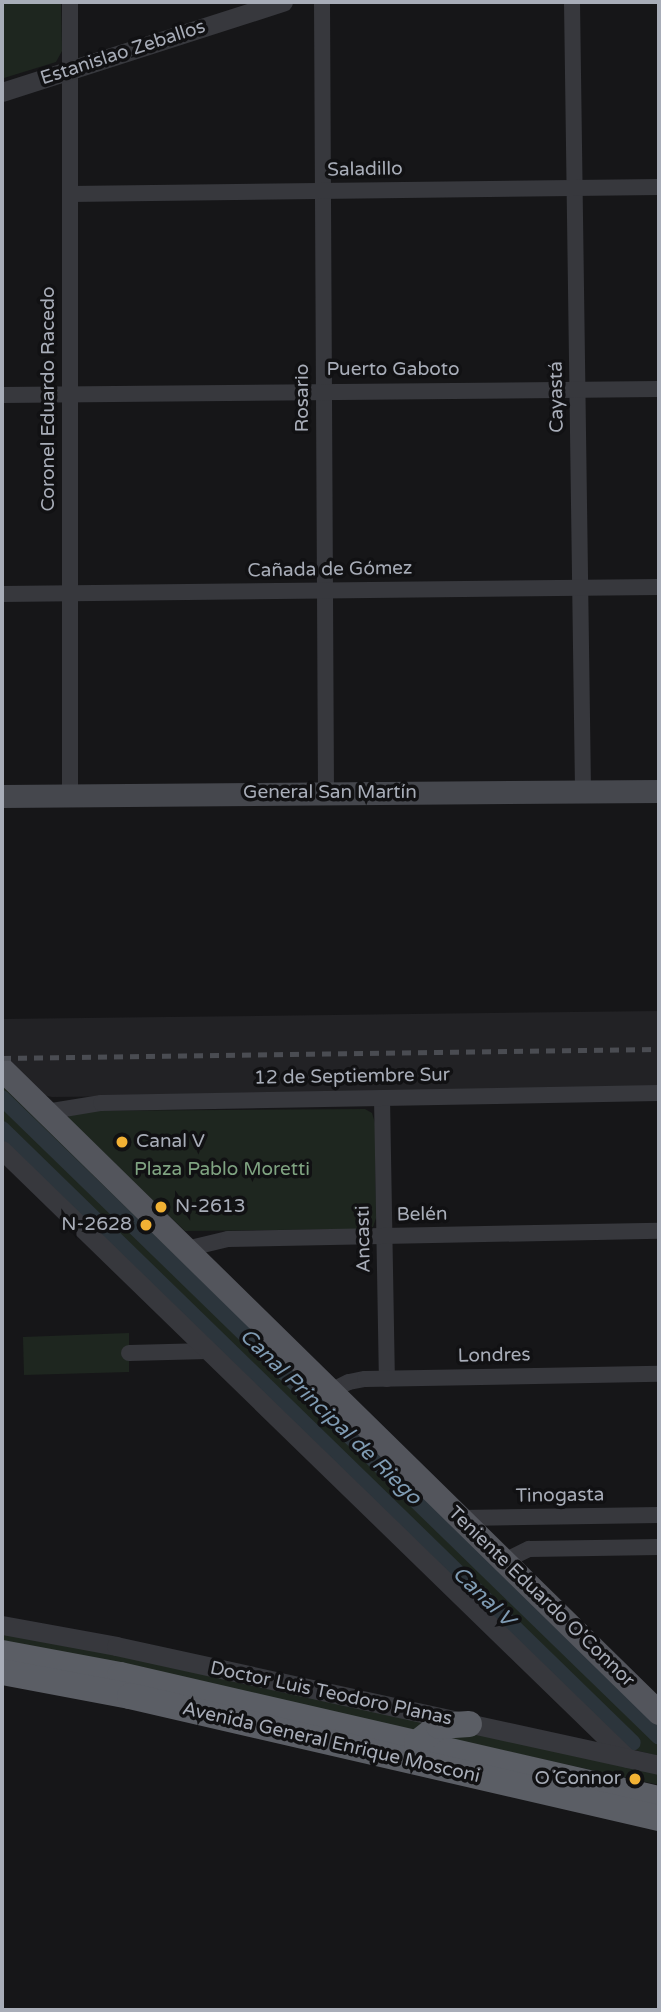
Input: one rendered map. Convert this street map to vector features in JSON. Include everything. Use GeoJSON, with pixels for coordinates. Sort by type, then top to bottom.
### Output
{"type":"FeatureCollection","features":[{"type":"Feature","properties":{"kind":"highway","name":"Avenida General Enrique Mosconi"},"geometry":{"type":"LineString","coordinates":[[2,1653],[120,1675],[659,1799]]}},
{"type":"Feature","properties":{"kind":"highway","name":"Avenida General Enrique Mosconi"},"geometry":{"type":"LineString","coordinates":[[2,1672],[130,1696],[659,1818]]}},
{"type":"Feature","properties":{"kind":"highway"},"geometry":{"type":"LineString","coordinates":[[417,1743],[439,1726],[469,1724]]}},
{"type":"Feature","properties":{"kind":"main road","name":"General San Martín"},"geometry":{"type":"LineString","coordinates":[[2,796],[659,790]]}},
{"type":"Feature","properties":{"kind":"main road","name":"Teniente Eduardo O'Connor"},"geometry":{"type":"LineString","coordinates":[[2,1069],[659,1713]]}},
{"type":"Feature","properties":{"kind":"street","name":"Coronel Eduardo Racedo"},"geometry":{"type":"LineString","coordinates":[[69,796],[70,2]]}},
{"type":"Feature","properties":{"kind":"street","name":"Estanislao Zeballos"},"geometry":{"type":"LineString","coordinates":[[2,92],[284,2]]}},
{"type":"Feature","properties":{"kind":"street","name":"Rosario"},"geometry":{"type":"LineString","coordinates":[[322,2],[326,793]]}},
{"type":"Feature","properties":{"kind":"street","name":"Cayastá"},"geometry":{"type":"LineString","coordinates":[[572,2],[583,791]]}},
{"type":"Feature","properties":{"kind":"street","name":"Saladillo"},"geometry":{"type":"LineString","coordinates":[[70,194],[659,187]]}},
{"type":"Feature","properties":{"kind":"street","name":"Puerto Gaboto"},"geometry":{"type":"LineString","coordinates":[[2,395],[659,389]]}},
{"type":"Feature","properties":{"kind":"street","name":"Cañada de Gómez"},"geometry":{"type":"LineString","coordinates":[[2,594],[659,587]]}},
{"type":"Feature","properties":{"kind":"street","name":"12 de Septiembre Sur"},"geometry":{"type":"LineString","coordinates":[[46,1112],[87,1103],[659,1093]]}},
{"type":"Feature","properties":{"kind":"street","name":"Ancasti"},"geometry":{"type":"LineString","coordinates":[[382,1098],[387,1379]]}},
{"type":"Feature","properties":{"kind":"street"},"geometry":{"type":"LineString","coordinates":[[2,1150],[627,1758]]}},
{"type":"Feature","properties":{"kind":"street","name":"Belén"},"geometry":{"type":"LineString","coordinates":[[186,1249],[228,1239],[659,1231]]}},
{"type":"Feature","properties":{"kind":"street"},"geometry":{"type":"LineString","coordinates":[[129,1353],[208,1351]]}},
{"type":"Feature","properties":{"kind":"street","name":"Londres"},"geometry":{"type":"LineString","coordinates":[[331,1391],[357,1380],[659,1374]]}},
{"type":"Feature","properties":{"kind":"street","name":"Tinogasta"},"geometry":{"type":"LineString","coordinates":[[461,1518],[659,1515]]}},
{"type":"Feature","properties":{"kind":"street"},"geometry":{"type":"LineString","coordinates":[[504,1560],[529,1549],[659,1547]]}},
{"type":"Feature","properties":{"kind":"street","name":"Doctor Luis Teodoro Planas"},"geometry":{"type":"LineString","coordinates":[[2,1625],[116,1646],[659,1765]]}},
{"type":"Feature","properties":{"kind":"street"},"geometry":{"type":"LineString","coordinates":[[560,1744],[571,1739],[578,1731],[576,1710]]}},
{"type":"Feature","properties":{"kind":"shaded area"},"geometry":{"type":"Polygon","coordinates":[[[659,1011],[659,1090],[52,1097],[43,1095],[2,1059],[2,1019],[659,1011]]]}},
{"type":"Feature","properties":{"kind":"green space"},"geometry":{"type":"Polygon","coordinates":[[[2,2],[61,2],[62,51],[56,62],[4,78],[2,2]]]}},
{"type":"Feature","properties":{"kind":"green space"},"geometry":{"type":"Polygon","coordinates":[[[2,1080],[659,1721],[659,1756],[627,1748],[2,1140],[2,1080]]]}},
{"type":"Feature","properties":{"kind":"green space","name":"Plaza Pablo Moretti"},"geometry":{"type":"Polygon","coordinates":[[[365,1109],[372,1113],[375,1123],[376,1218],[373,1227],[365,1229],[185,1231],[68,1119],[75,1111],[365,1109]]]}},
{"type":"Feature","properties":{"kind":"green space"},"geometry":{"type":"Polygon","coordinates":[[[129,1333],[129,1372],[24,1375],[23,1337],[129,1333]]]}},
{"type":"Feature","properties":{"kind":"green space"},"geometry":{"type":"Polygon","coordinates":[[[2,1631],[426,1721],[419,1731],[2,1643],[2,1631]]]}},
{"type":"Feature","properties":{"kind":"green space"},"geometry":{"type":"Polygon","coordinates":[[[451,1728],[659,1772],[659,1785],[443,1737],[451,1728]]]}},
{"type":"Feature","properties":{"kind":"waterway","name":"Canal Principal de Riego"},"geometry":{"type":"LineString","coordinates":[[2,1098],[659,1737]]}},
{"type":"Feature","properties":{"kind":"waterway","name":"Canal V"},"geometry":{"type":"LineString","coordinates":[[2,1129],[633,1743]]}},
{"type":"Feature","properties":{"kind":"railway"},"geometry":{"type":"LineString","coordinates":[[2,1058],[659,1049]]}},
{"type":"Feature","properties":{"kind":"place","name":"Canal V"},"geometry":{"type":"Point","coordinates":[122,1142]}},
{"type":"Feature","properties":{"kind":"place","name":"N-2613"},"geometry":{"type":"Point","coordinates":[161,1207]}},
{"type":"Feature","properties":{"kind":"place","name":"N-2628"},"geometry":{"type":"Point","coordinates":[146,1225]}},
{"type":"Feature","properties":{"kind":"place","name":"O´Connor"},"geometry":{"type":"Point","coordinates":[635,1779]}}]}
